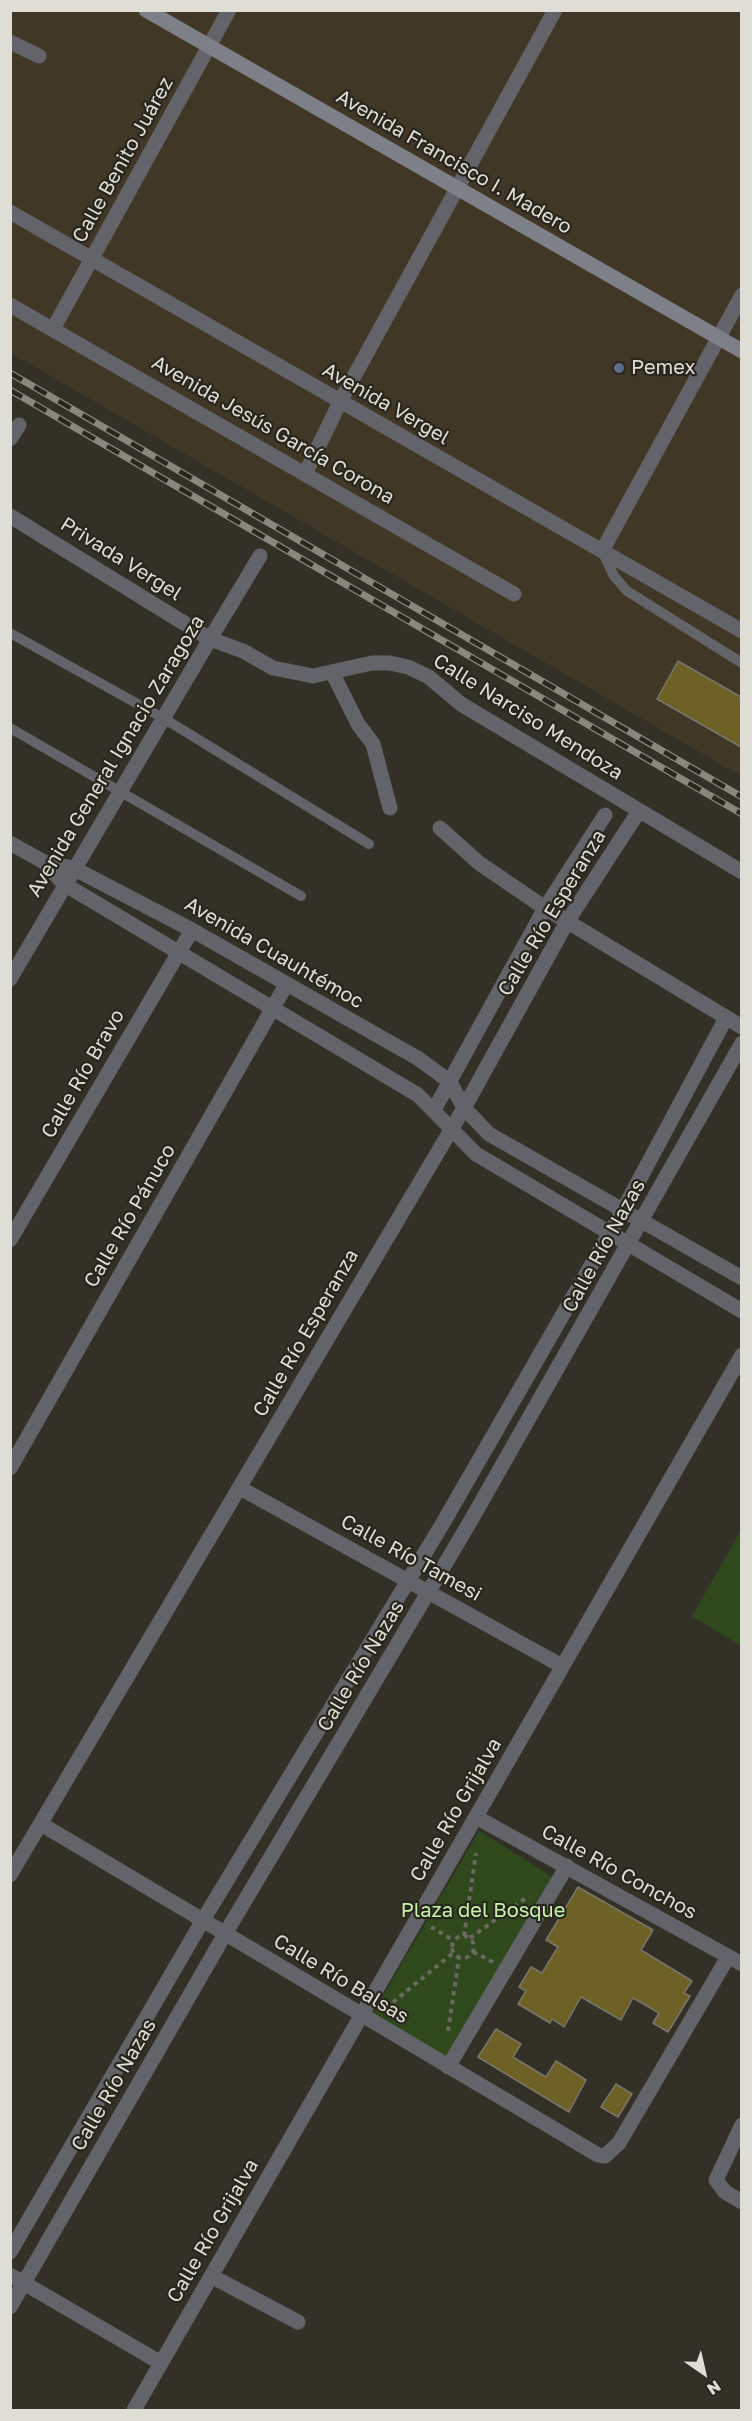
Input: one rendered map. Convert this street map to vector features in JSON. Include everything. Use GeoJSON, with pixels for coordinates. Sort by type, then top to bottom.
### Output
{"type":"FeatureCollection","features":[{"type":"Feature","properties":{"kind":"main road","name":"Avenida Francisco I. Madero"},"geometry":{"type":"LineString","coordinates":[[146,10],[741,351]]}},
{"type":"Feature","properties":{"kind":"street","name":"Calle Benito Juárez"},"geometry":{"type":"LineString","coordinates":[[53,329],[229,10]]}},
{"type":"Feature","properties":{"kind":"street"},"geometry":{"type":"LineString","coordinates":[[306,472],[340,402],[555,10]]}},
{"type":"Feature","properties":{"kind":"street"},"geometry":{"type":"LineString","coordinates":[[10,42],[39,56]]}},
{"type":"Feature","properties":{"kind":"street","name":"Avenida Vergel"},"geometry":{"type":"LineString","coordinates":[[10,212],[94,258],[340,402],[741,631]]}},
{"type":"Feature","properties":{"kind":"street"},"geometry":{"type":"LineString","coordinates":[[602,551],[741,295]]}},
{"type":"Feature","properties":{"kind":"street","name":"Avenida Jesús García Corona"},"geometry":{"type":"LineString","coordinates":[[10,305],[306,472],[514,594]]}},
{"type":"Feature","properties":{"kind":"street"},"geometry":{"type":"LineString","coordinates":[[10,439],[19,425]]}},
{"type":"Feature","properties":{"kind":"street","name":"Privada Vergel"},"geometry":{"type":"LineString","coordinates":[[10,516],[210,639]]}},
{"type":"Feature","properties":{"kind":"street","name":"Avenida General Ignacio Zaragoza"},"geometry":{"type":"LineString","coordinates":[[10,979],[119,790],[260,556]]}},
{"type":"Feature","properties":{"kind":"street","name":"Calle Narciso Mendoza"},"geometry":{"type":"LineString","coordinates":[[210,639],[243,651],[273,668],[313,676],[372,663],[390,663],[408,667],[429,677],[461,704],[741,872]]}},
{"type":"Feature","properties":{"kind":"street"},"geometry":{"type":"LineString","coordinates":[[332,672],[358,724],[374,744],[390,808]]}},
{"type":"Feature","properties":{"kind":"street","name":"Calle Río Esperanza"},"geometry":{"type":"LineString","coordinates":[[10,1875],[464,1108],[567,922],[639,811]]}},
{"type":"Feature","properties":{"kind":"street","name":"Calle Río Esperanza"},"geometry":{"type":"LineString","coordinates":[[434,1110],[544,908],[605,815]]}},
{"type":"Feature","properties":{"kind":"street"},"geometry":{"type":"LineString","coordinates":[[440,828],[478,863],[544,908],[741,1027]]}},
{"type":"Feature","properties":{"kind":"street","name":"Avenida Cuauhtémoc"},"geometry":{"type":"LineString","coordinates":[[10,843],[44,862],[73,868],[192,930],[286,986],[419,1059],[450,1082],[464,1108],[489,1134],[741,1278]]}},
{"type":"Feature","properties":{"kind":"street","name":"Avenida Cuauhtémoc"},"geometry":{"type":"LineString","coordinates":[[44,862],[64,884],[408,1089],[434,1110],[476,1154],[741,1311]]}},
{"type":"Feature","properties":{"kind":"street","name":"Calle Río Bravo"},"geometry":{"type":"LineString","coordinates":[[10,1240],[192,930]]}},
{"type":"Feature","properties":{"kind":"street","name":"Calle Río Pánuco"},"geometry":{"type":"LineString","coordinates":[[10,1468],[286,986]]}},
{"type":"Feature","properties":{"kind":"street","name":"Calle Río Nazas"},"geometry":{"type":"LineString","coordinates":[[10,2252],[203,1920],[410,1581],[623,1210],[726,1018]]}},
{"type":"Feature","properties":{"kind":"street","name":"Calle Río Nazas"},"geometry":{"type":"LineString","coordinates":[[10,2307],[17,2279],[430,1592],[629,1246],[741,1043]]}},
{"type":"Feature","properties":{"kind":"street","name":"Calle Río Grijalva"},"geometry":{"type":"LineString","coordinates":[[134,2410],[741,1355]]}},
{"type":"Feature","properties":{"kind":"street","name":"Calle Río Tamesi"},"geometry":{"type":"LineString","coordinates":[[240,1488],[562,1666]]}},
{"type":"Feature","properties":{"kind":"street","name":"Calle Río Conchos"},"geometry":{"type":"LineString","coordinates":[[476,1817],[735,1961]]}},
{"type":"Feature","properties":{"kind":"street","name":"Calle Río Balsas"},"geometry":{"type":"LineString","coordinates":[[41,1824],[588,2151],[605,2156],[619,2143],[735,1961]]}},
{"type":"Feature","properties":{"kind":"street"},"geometry":{"type":"LineString","coordinates":[[448,2067],[567,1866]]}},
{"type":"Feature","properties":{"kind":"street"},"geometry":{"type":"LineString","coordinates":[[741,2125],[717,2173],[718,2186],[741,2202]]}},
{"type":"Feature","properties":{"kind":"street"},"geometry":{"type":"LineString","coordinates":[[211,2276],[298,2322]]}},
{"type":"Feature","properties":{"kind":"street"},"geometry":{"type":"LineString","coordinates":[[17,2279],[161,2363]]}},
{"type":"Feature","properties":{"kind":"lane"},"geometry":{"type":"LineString","coordinates":[[602,551],[614,576],[627,591],[741,663]]}},
{"type":"Feature","properties":{"kind":"lane"},"geometry":{"type":"LineString","coordinates":[[10,633],[163,718],[369,844]]}},
{"type":"Feature","properties":{"kind":"lane"},"geometry":{"type":"LineString","coordinates":[[10,728],[302,896]]}},
{"type":"Feature","properties":{"kind":"path"},"geometry":{"type":"LineString","coordinates":[[464,1936],[476,1851]]}},
{"type":"Feature","properties":{"kind":"path"},"geometry":{"type":"LineString","coordinates":[[470,1938],[537,1890]]}},
{"type":"Feature","properties":{"kind":"path"},"geometry":{"type":"LineString","coordinates":[[425,1923],[453,1941]]}},
{"type":"Feature","properties":{"kind":"path"},"geometry":{"type":"LineString","coordinates":[[453,1941],[464,1936],[470,1938],[474,1944],[473,1952],[467,1957],[459,1958],[453,1953]]}},
{"type":"Feature","properties":{"kind":"path"},"geometry":{"type":"LineString","coordinates":[[453,1941],[453,1953]]}},
{"type":"Feature","properties":{"kind":"path"},"geometry":{"type":"LineString","coordinates":[[473,1952],[501,1967]]}},
{"type":"Feature","properties":{"kind":"path"},"geometry":{"type":"LineString","coordinates":[[379,2013],[453,1953]]}},
{"type":"Feature","properties":{"kind":"path"},"geometry":{"type":"LineString","coordinates":[[447,2040],[459,1958]]}},
{"type":"Feature","properties":{"kind":"shaded area"},"geometry":{"type":"Polygon","coordinates":[[[11,11],[741,11],[741,776],[11,353],[11,11]]]}},
{"type":"Feature","properties":{"kind":"green space"},"geometry":{"type":"Polygon","coordinates":[[[741,1530],[741,1646],[692,1616],[741,1530]]]}},
{"type":"Feature","properties":{"kind":"green space","name":"Plaza del Bosque"},"geometry":{"type":"Polygon","coordinates":[[[479,1831],[554,1878],[443,2064],[369,2020],[479,1831]]]}},
{"type":"Feature","properties":{"kind":"building"},"geometry":{"type":"Polygon","coordinates":[[[678,661],[741,697],[741,747],[657,699],[678,661]]]}},
{"type":"Feature","properties":{"kind":"building"},"geometry":{"type":"Polygon","coordinates":[[[578,1887],[653,1930],[641,1950],[692,1981],[684,1993],[690,1996],[668,2032],[653,2023],[659,2013],[633,1998],[621,2020],[581,1997],[564,2027],[552,2019],[550,2023],[518,2004],[526,1991],[519,1987],[531,1967],[542,1973],[558,1947],[546,1940],[578,1887]]]}},
{"type":"Feature","properties":{"kind":"building"},"geometry":{"type":"Polygon","coordinates":[[[496,2029],[521,2044],[513,2057],[546,2077],[556,2061],[586,2080],[569,2112],[478,2057],[496,2029]]]}},
{"type":"Feature","properties":{"kind":"building"},"geometry":{"type":"Polygon","coordinates":[[[616,2084],[632,2094],[618,2117],[601,2107],[616,2084]]]}},
{"type":"Feature","properties":{"kind":"railway"},"geometry":{"type":"LineString","coordinates":[[10,373],[742,797]]}},
{"type":"Feature","properties":{"kind":"railway"},"geometry":{"type":"LineString","coordinates":[[10,390],[742,814]]}},
{"type":"Feature","properties":{"kind":"place","name":"Pemex"},"geometry":{"type":"Point","coordinates":[619,368]}}]}
